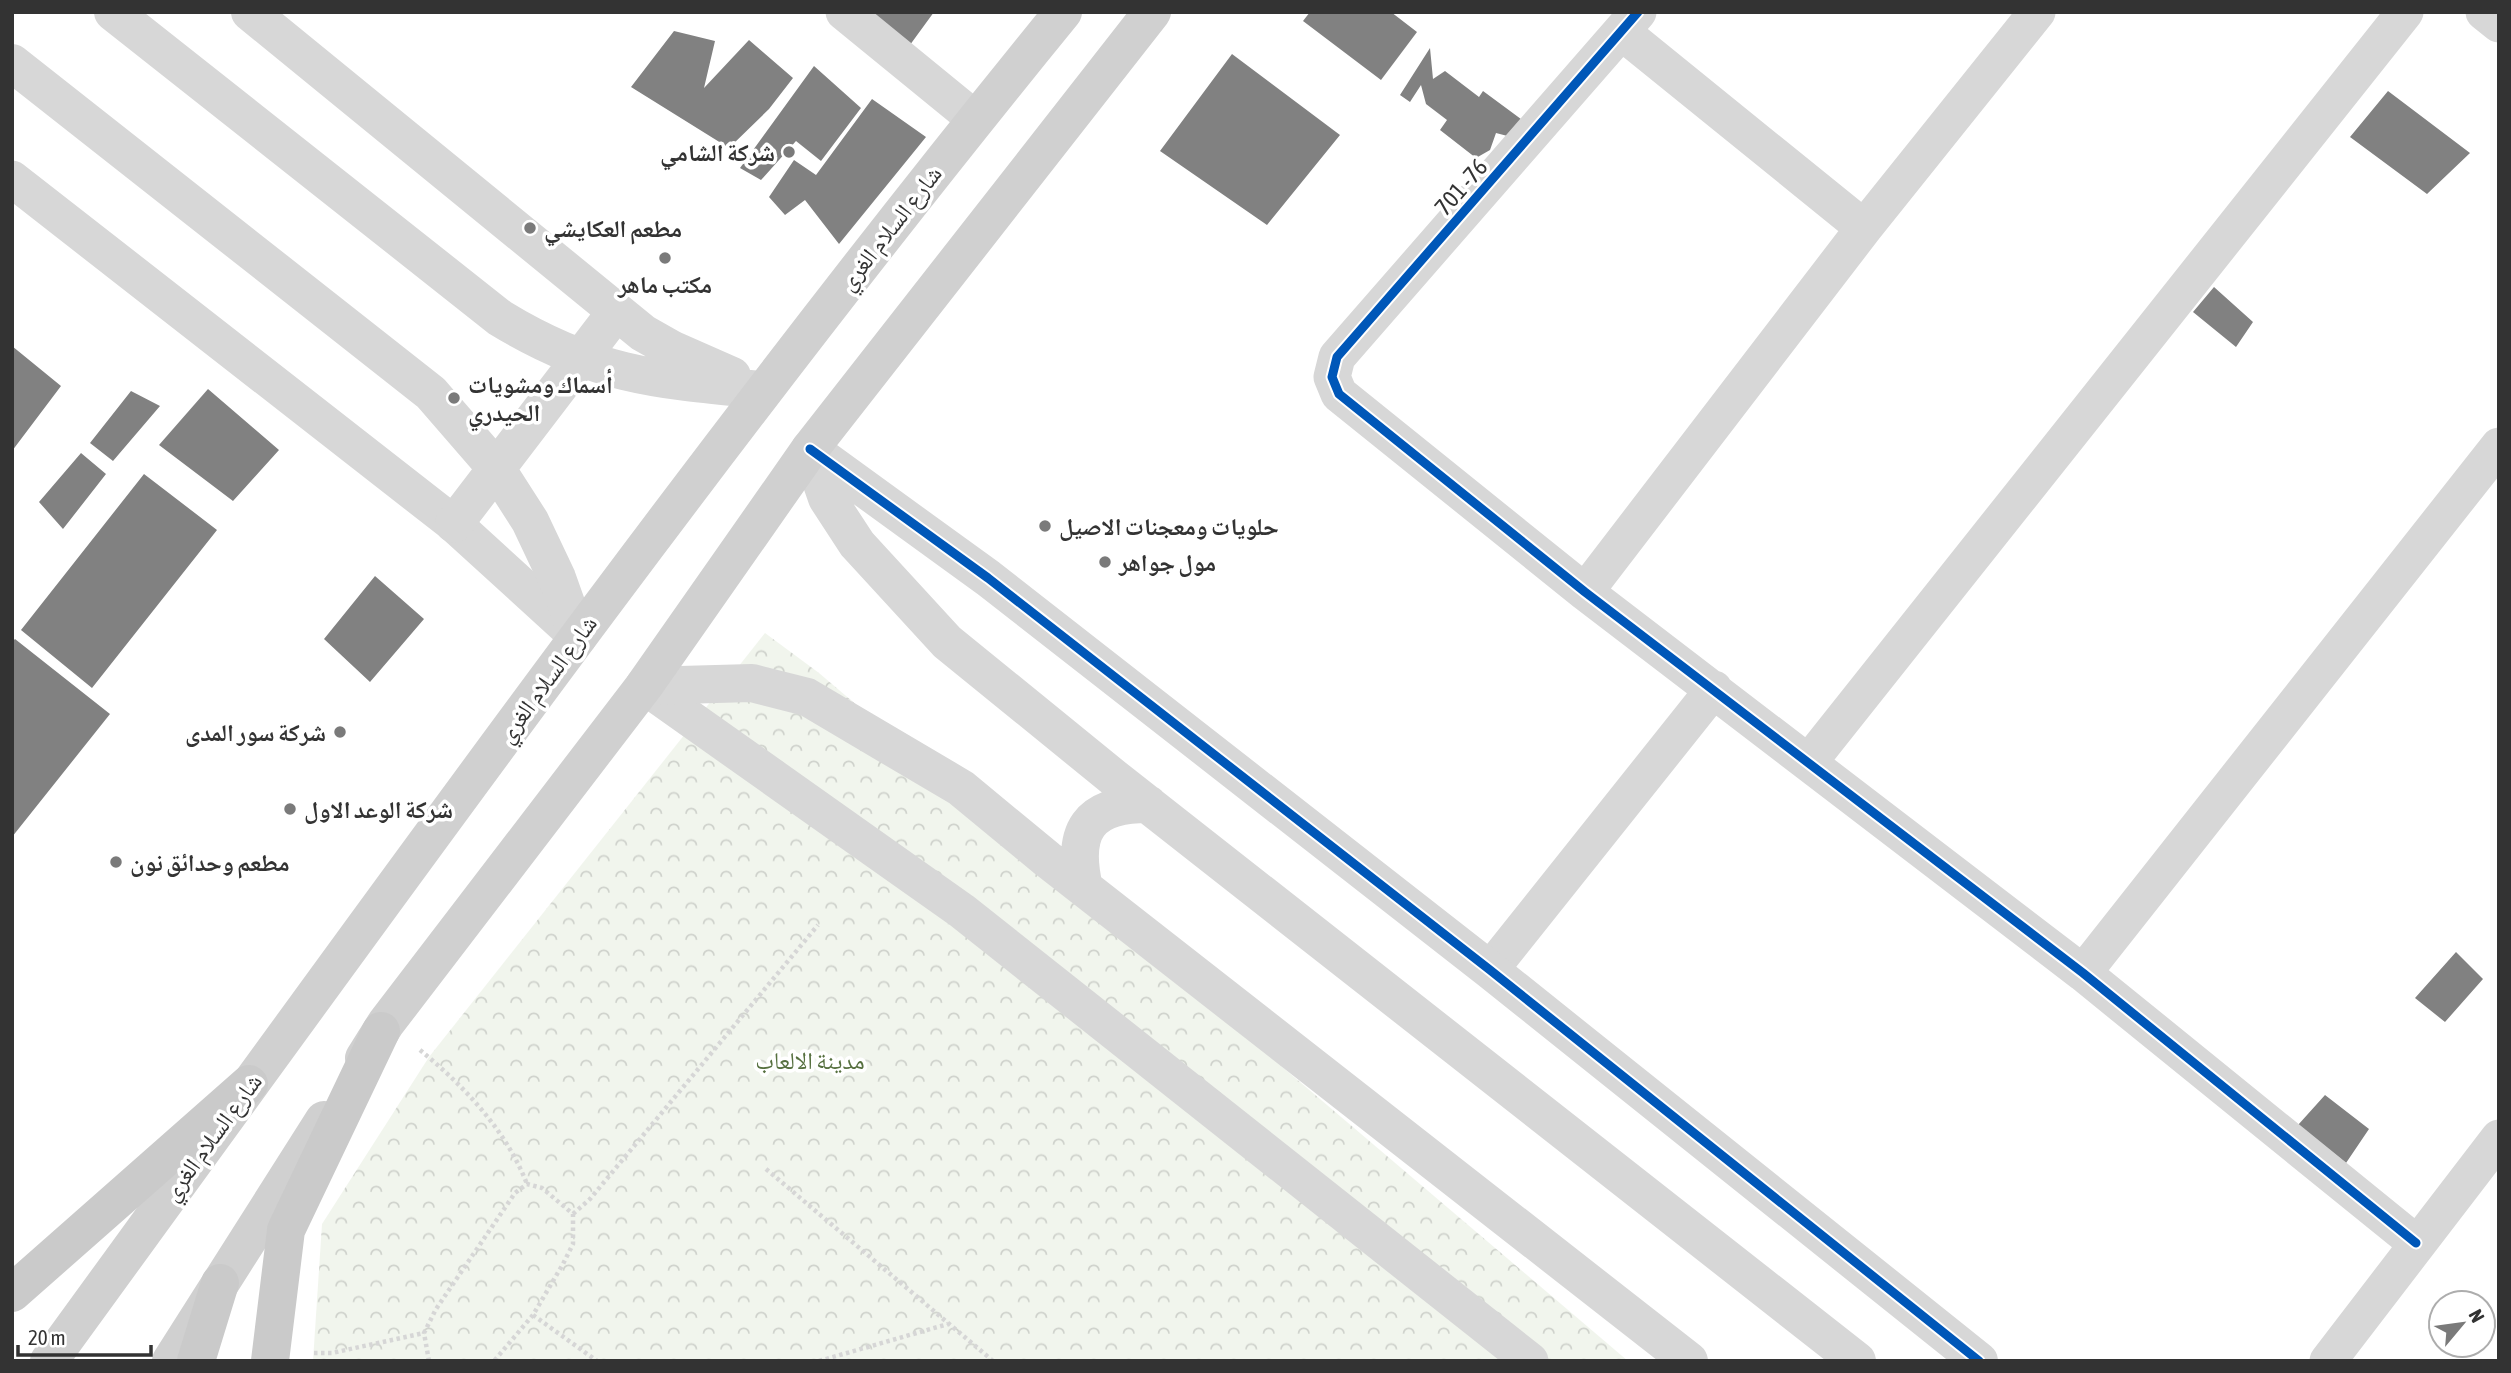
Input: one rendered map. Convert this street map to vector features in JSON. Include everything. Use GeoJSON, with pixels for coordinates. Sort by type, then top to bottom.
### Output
{"type":"FeatureCollection","features":[{"type":"Feature","properties":{"kind":"main road","name":"شارع السلام الغري"},"geometry":{"type":"LineString","coordinates":[[49,1361],[249,1084],[762,390],[1063,12]]}},
{"type":"Feature","properties":{"kind":"main road"},"geometry":{"type":"LineString","coordinates":[[171,1361],[383,1027],[644,686],[810,449],[1152,12]]}},
{"type":"Feature","properties":{"kind":"main road"},"geometry":{"type":"LineString","coordinates":[[270,1356],[286,1230],[383,1027]]}},
{"type":"Feature","properties":{"kind":"main road"},"geometry":{"type":"LineString","coordinates":[[12,1293],[249,1084]]}},
{"type":"Feature","properties":{"kind":"main road"},"geometry":{"type":"LineString","coordinates":[[196,1361],[220,1283]]}},
{"type":"Feature","properties":{"kind":"street"},"geometry":{"type":"LineString","coordinates":[[113,12],[500,318],[538,342],[579,360],[626,374],[762,390]]}},
{"type":"Feature","properties":{"kind":"street"},"geometry":{"type":"LineString","coordinates":[[250,12],[616,312],[673,350],[762,390]]}},
{"type":"Feature","properties":{"kind":"street"},"geometry":{"type":"LineString","coordinates":[[844,12],[975,120]]}},
{"type":"Feature","properties":{"kind":"street"},"geometry":{"type":"LineString","coordinates":[[2037,12],[1864,228],[1585,592],[2083,973],[2416,1243]]}},
{"type":"Feature","properties":{"kind":"street"},"geometry":{"type":"LineString","coordinates":[[1809,762],[2405,12]]}},
{"type":"Feature","properties":{"kind":"street"},"geometry":{"type":"LineString","coordinates":[[2484,12],[2499,24]]}},
{"type":"Feature","properties":{"kind":"street"},"geometry":{"type":"LineString","coordinates":[[1630,22],[1864,228]]}},
{"type":"Feature","properties":{"kind":"street","name":"701 -76"},"geometry":{"type":"LineString","coordinates":[[1585,592],[1339,394],[1332,377],[1337,357],[1630,22]]}},
{"type":"Feature","properties":{"kind":"street"},"geometry":{"type":"LineString","coordinates":[[12,63],[431,393],[496,468],[530,521],[557,578],[578,637]]}},
{"type":"Feature","properties":{"kind":"street"},"geometry":{"type":"LineString","coordinates":[[12,179],[454,524],[578,637]]}},
{"type":"Feature","properties":{"kind":"street"},"geometry":{"type":"LineString","coordinates":[[454,524],[616,312]]}},
{"type":"Feature","properties":{"kind":"street"},"geometry":{"type":"LineString","coordinates":[[2083,973],[2499,446]]}},
{"type":"Feature","properties":{"kind":"street"},"geometry":{"type":"LineString","coordinates":[[810,449],[827,498],[857,544],[947,642],[1148,804],[1857,1361]]}},
{"type":"Feature","properties":{"kind":"street"},"geometry":{"type":"LineString","coordinates":[[810,449],[999,587],[1490,970],[1979,1361]]}},
{"type":"Feature","properties":{"kind":"street"},"geometry":{"type":"LineString","coordinates":[[644,686],[752,683],[807,697],[961,788],[1689,1361]]}},
{"type":"Feature","properties":{"kind":"street"},"geometry":{"type":"LineString","coordinates":[[644,686],[962,911],[1530,1361]]}},
{"type":"Feature","properties":{"kind":"street"},"geometry":{"type":"LineString","coordinates":[[1490,970],[1714,689]]}},
{"type":"Feature","properties":{"kind":"street"},"geometry":{"type":"LineString","coordinates":[[1084,887],[1078,847],[1090,821],[1115,806],[1148,804]]}},
{"type":"Feature","properties":{"kind":"street"},"geometry":{"type":"LineString","coordinates":[[2328,1361],[2499,1138]]}},
{"type":"Feature","properties":{"kind":"path"},"geometry":{"type":"LineString","coordinates":[[494,1361],[533,1315],[573,1244],[573,1214],[590,1199],[818,925]]}},
{"type":"Feature","properties":{"kind":"path"},"geometry":{"type":"LineString","coordinates":[[383,1027],[458,1084],[503,1138],[527,1184],[542,1188],[573,1214]]}},
{"type":"Feature","properties":{"kind":"path"},"geometry":{"type":"LineString","coordinates":[[766,1169],[993,1361]]}},
{"type":"Feature","properties":{"kind":"path"},"geometry":{"type":"LineString","coordinates":[[429,1361],[424,1333],[496,1218],[527,1184]]}},
{"type":"Feature","properties":{"kind":"path"},"geometry":{"type":"LineString","coordinates":[[533,1315],[597,1361]]}},
{"type":"Feature","properties":{"kind":"path"},"geometry":{"type":"LineString","coordinates":[[819,1361],[948,1324]]}},
{"type":"Feature","properties":{"kind":"path"},"geometry":{"type":"LineString","coordinates":[[270,1356],[332,1353],[424,1333]]}},
{"type":"Feature","properties":{"kind":"green space","name":"مدينة الالعاب"},"geometry":{"type":"Polygon","coordinates":[[[765,633],[819,673],[1628,1361],[313,1361],[322,1224],[429,1057],[765,633]]]}},
{"type":"Feature","properties":{"kind":"building"},"geometry":{"type":"Polygon","coordinates":[[[863,12],[934,12],[907,49],[863,12]]]}},
{"type":"Feature","properties":{"kind":"building"},"geometry":{"type":"Polygon","coordinates":[[[1310,12],[1391,12],[1417,32],[1381,80],[1303,21],[1310,12]]]}},
{"type":"Feature","properties":{"kind":"building"},"geometry":{"type":"Polygon","coordinates":[[[674,31],[715,41],[704,88],[749,40],[793,78],[769,109],[729,148],[631,87],[674,31]]]}},
{"type":"Feature","properties":{"kind":"building"},"geometry":{"type":"Polygon","coordinates":[[[1430,48],[1433,79],[1445,71],[1479,97],[1483,91],[1529,125],[1519,139],[1496,133],[1490,150],[1476,158],[1440,130],[1447,120],[1426,104],[1421,85],[1410,102],[1400,95],[1430,48]]]}},
{"type":"Feature","properties":{"kind":"building"},"geometry":{"type":"Polygon","coordinates":[[[1232,54],[1340,135],[1267,225],[1160,151],[1232,54]]]}},
{"type":"Feature","properties":{"kind":"building"},"geometry":{"type":"Polygon","coordinates":[[[814,66],[861,108],[821,161],[796,141],[761,180],[740,168],[814,66]]]}},
{"type":"Feature","properties":{"kind":"building"},"geometry":{"type":"Polygon","coordinates":[[[2388,91],[2470,153],[2427,194],[2350,137],[2388,91]]]}},
{"type":"Feature","properties":{"kind":"building"},"geometry":{"type":"Polygon","coordinates":[[[872,99],[926,137],[839,244],[805,200],[785,215],[769,197],[794,160],[816,175],[872,99]]]}},
{"type":"Feature","properties":{"kind":"building"},"geometry":{"type":"Polygon","coordinates":[[[2214,287],[2253,322],[2236,347],[2193,312],[2214,287]]]}},
{"type":"Feature","properties":{"kind":"building"},"geometry":{"type":"Polygon","coordinates":[[[12,346],[61,386],[12,451],[12,346]]]}},
{"type":"Feature","properties":{"kind":"building"},"geometry":{"type":"Polygon","coordinates":[[[208,389],[279,450],[233,501],[159,445],[208,389]]]}},
{"type":"Feature","properties":{"kind":"building"},"geometry":{"type":"Polygon","coordinates":[[[131,391],[160,406],[113,461],[90,443],[131,391]]]}},
{"type":"Feature","properties":{"kind":"building"},"geometry":{"type":"Polygon","coordinates":[[[81,453],[106,474],[63,529],[39,502],[81,453]]]}},
{"type":"Feature","properties":{"kind":"building"},"geometry":{"type":"Polygon","coordinates":[[[144,474],[217,530],[92,688],[21,630],[144,474]]]}},
{"type":"Feature","properties":{"kind":"building"},"geometry":{"type":"Polygon","coordinates":[[[375,576],[424,619],[370,682],[324,639],[375,576]]]}},
{"type":"Feature","properties":{"kind":"building"},"geometry":{"type":"Polygon","coordinates":[[[15,639],[110,714],[12,837],[12,642],[15,639]]]}},
{"type":"Feature","properties":{"kind":"building"},"geometry":{"type":"Polygon","coordinates":[[[2456,952],[2483,979],[2445,1022],[2415,998],[2456,952]]]}},
{"type":"Feature","properties":{"kind":"building"},"geometry":{"type":"Polygon","coordinates":[[[2325,1095],[2369,1129],[2346,1163],[2298,1125],[2325,1095]]]}},
{"type":"Feature","properties":{"kind":"cycle path"},"geometry":{"type":"LineString","coordinates":[[1638,12],[1337,357],[1332,377],[1339,394],[1585,592],[2083,973],[2416,1243]]}},
{"type":"Feature","properties":{"kind":"cycle path"},"geometry":{"type":"LineString","coordinates":[[810,449],[988,578],[1490,970],[1979,1361]]}},
{"type":"Feature","properties":{"kind":"place","name":"شركة الشامي"},"geometry":{"type":"Point","coordinates":[789,152]}},
{"type":"Feature","properties":{"kind":"place","name":"مطعم العكايشي"},"geometry":{"type":"Point","coordinates":[530,228]}},
{"type":"Feature","properties":{"kind":"place","name":"مكتب ماهر"},"geometry":{"type":"Point","coordinates":[665,258]}},
{"type":"Feature","properties":{"kind":"place","name":"أسماك ومشويات الحيدري"},"geometry":{"type":"Point","coordinates":[454,398]}},
{"type":"Feature","properties":{"kind":"place","name":"حلويات ومعجنات الاصيل"},"geometry":{"type":"Point","coordinates":[1045,526]}},
{"type":"Feature","properties":{"kind":"place","name":"مول جواهر"},"geometry":{"type":"Point","coordinates":[1105,562]}},
{"type":"Feature","properties":{"kind":"place","name":"شركة سور المدى"},"geometry":{"type":"Point","coordinates":[340,732]}},
{"type":"Feature","properties":{"kind":"place","name":"شركة الوعد الاول"},"geometry":{"type":"Point","coordinates":[290,809]}},
{"type":"Feature","properties":{"kind":"place","name":"مطعم وحدائق نون"},"geometry":{"type":"Point","coordinates":[116,862]}}]}
